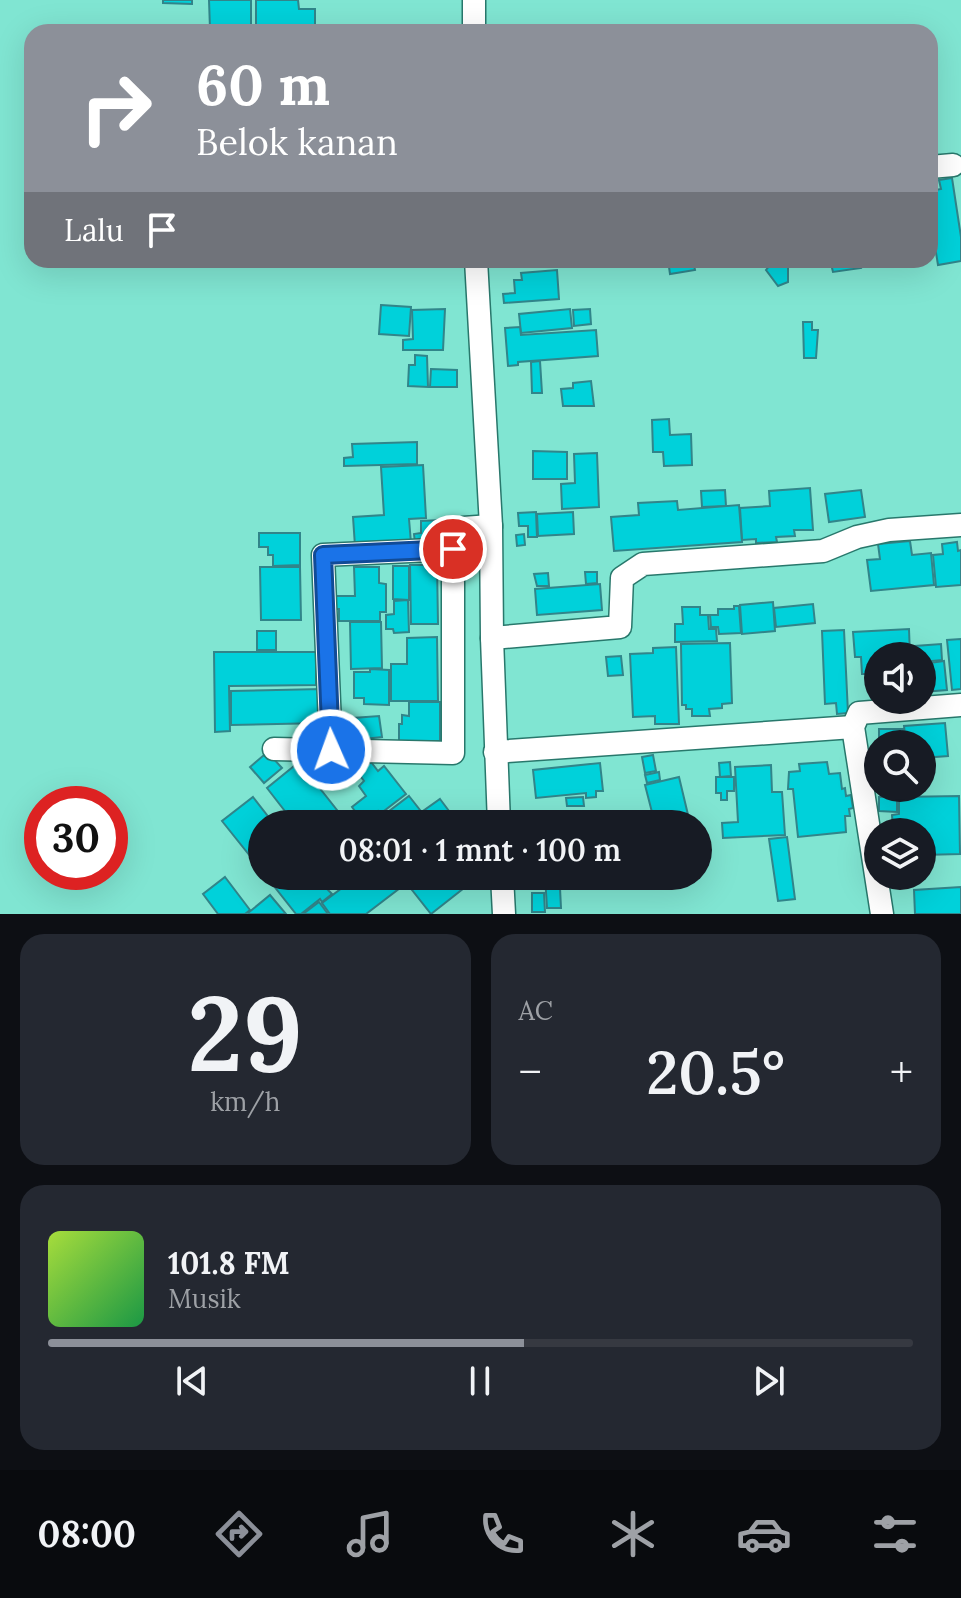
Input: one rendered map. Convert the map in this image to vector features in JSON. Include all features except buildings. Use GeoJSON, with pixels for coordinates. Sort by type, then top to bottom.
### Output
{"type":"FeatureCollection","features":[{"type":"Feature","properties":{"kind":"street"},"geometry":{"type":"LineString","coordinates":[[474,0],[474,24]]}},
{"type":"Feature","properties":{"kind":"street"},"geometry":{"type":"LineString","coordinates":[[938,166],[953,165]]}},
{"type":"Feature","properties":{"kind":"street"},"geometry":{"type":"LineString","coordinates":[[476,268],[491,526],[498,810]]}},
{"type":"Feature","properties":{"kind":"street"},"geometry":{"type":"LineString","coordinates":[[492,638],[620,627],[622,578],[643,564],[823,551],[857,537],[889,530],[961,525]]}},
{"type":"Feature","properties":{"kind":"street"},"geometry":{"type":"LineString","coordinates":[[274,749],[453,753],[453,549],[463,528],[491,526]]}},
{"type":"Feature","properties":{"kind":"street"},"geometry":{"type":"LineString","coordinates":[[331,750],[323,555],[453,549]]}},
{"type":"Feature","properties":{"kind":"street"},"geometry":{"type":"LineString","coordinates":[[882,914],[853,727],[859,713],[961,705]]}},
{"type":"Feature","properties":{"kind":"street"},"geometry":{"type":"LineString","coordinates":[[495,752],[853,727]]}},
{"type":"Feature","properties":{"kind":"street"},"geometry":{"type":"LineString","coordinates":[[503,890],[504,914]]}},
{"type":"Feature","properties":{"kind":"route"},"geometry":{"type":"LineString","coordinates":[[331,750],[323,555],[453,549]]}}]}
